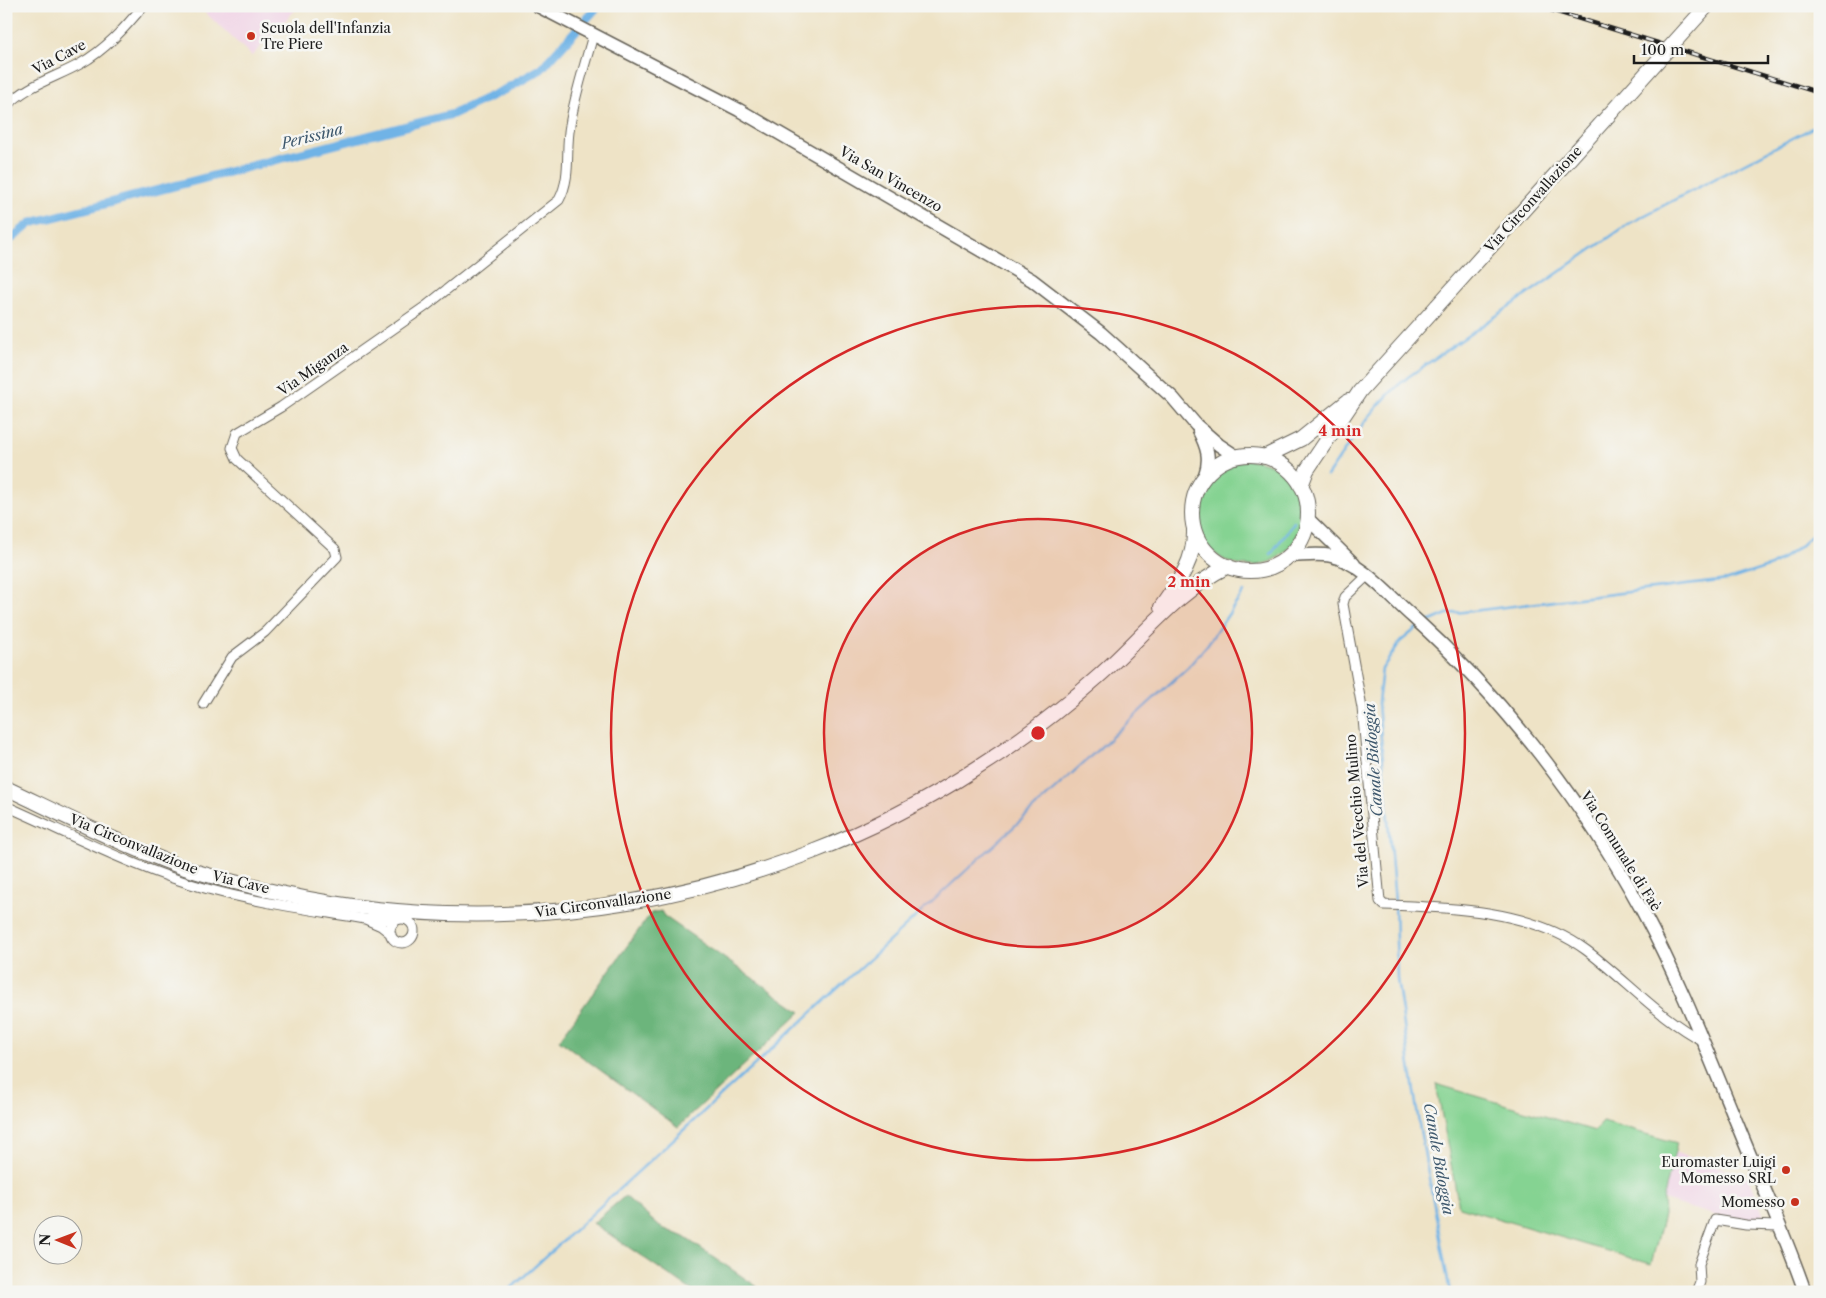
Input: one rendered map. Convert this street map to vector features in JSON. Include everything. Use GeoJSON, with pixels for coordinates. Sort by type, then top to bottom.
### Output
{"type":"FeatureCollection","features":[{"type":"Feature","properties":{"kind":"main road","name":"Via Circonvallazione"},"geometry":{"type":"LineString","coordinates":[[1301,486],[1306,470],[1360,391],[1706,6]]}},
{"type":"Feature","properties":{"kind":"main road","name":"Via Circonvallazione"},"geometry":{"type":"LineString","coordinates":[[1264,456],[1301,439],[1360,391]]}},
{"type":"Feature","properties":{"kind":"main road"},"geometry":{"type":"LineString","coordinates":[[1264,456],[1286,467],[1301,486],[1307,502],[1308,519],[1302,539],[1289,556],[1277,564],[1257,570],[1242,570],[1228,566],[1210,554],[1194,528],[1192,504],[1196,490],[1205,475],[1220,464],[1237,457],[1264,456]]}},
{"type":"Feature","properties":{"kind":"main road","name":"Via Circonvallazione"},"geometry":{"type":"LineString","coordinates":[[1144,630],[1182,576],[1191,559],[1194,544],[1194,528]]}},
{"type":"Feature","properties":{"kind":"main road","name":"Via Circonvallazione"},"geometry":{"type":"LineString","coordinates":[[6,788],[124,844],[181,866],[296,897],[355,907],[486,916],[601,906],[670,894],[731,880],[781,864],[847,838],[914,807],[979,767],[1066,703],[1102,673],[1144,630],[1187,591],[1205,578],[1228,566]]}},
{"type":"Feature","properties":{"kind":"street","name":"Via Cave"},"geometry":{"type":"LineString","coordinates":[[6,107],[25,91],[89,59],[124,29],[143,6]]}},
{"type":"Feature","properties":{"kind":"street","name":"Via San Vincenzo"},"geometry":{"type":"LineString","coordinates":[[538,6],[755,118],[1032,280],[1101,333],[1173,398],[1196,425],[1218,445],[1237,457]]}},
{"type":"Feature","properties":{"kind":"street","name":"Via Miganza"},"geometry":{"type":"LineString","coordinates":[[202,704],[232,657],[265,632],[337,557],[335,549],[237,459],[232,448],[234,438],[244,427],[281,407],[426,306],[559,200],[568,174],[570,123],[589,33]]}},
{"type":"Feature","properties":{"kind":"street","name":"Via San Vincenzo"},"geometry":{"type":"LineString","coordinates":[[1196,425],[1208,449],[1208,466],[1205,475]]}},
{"type":"Feature","properties":{"kind":"street","name":"Via Comunale di Faè"},"geometry":{"type":"LineString","coordinates":[[1308,519],[1351,558],[1362,572],[1428,632],[1485,689],[1528,739],[1607,851],[1643,913],[1703,1041],[1805,1292]]}},
{"type":"Feature","properties":{"kind":"street","name":"Via Comunale di Faè"},"geometry":{"type":"LineString","coordinates":[[1289,556],[1332,556],[1362,572]]}},
{"type":"Feature","properties":{"kind":"street","name":"Via del Vecchio Mulino"},"geometry":{"type":"LineString","coordinates":[[1362,572],[1345,597],[1343,604],[1362,708],[1378,895],[1384,905],[1401,905],[1512,918],[1556,931],[1586,950],[1684,1030],[1703,1041]]}},
{"type":"Feature","properties":{"kind":"street","name":"Via Cave"},"geometry":{"type":"LineString","coordinates":[[6,806],[135,864],[206,888],[257,900],[365,920]]}},
{"type":"Feature","properties":{"kind":"street"},"geometry":{"type":"LineString","coordinates":[[404,919],[410,922],[414,929],[412,936],[407,941],[400,942],[381,926],[365,920],[404,919]]}},
{"type":"Feature","properties":{"kind":"street"},"geometry":{"type":"LineString","coordinates":[[391,934],[392,926],[396,920]]}},
{"type":"Feature","properties":{"kind":"street"},"geometry":{"type":"LineString","coordinates":[[1696,1292],[1700,1282],[1698,1264],[1715,1220],[1746,1225],[1779,1226]]}},
{"type":"Feature","properties":{"kind":"shaded area","name":"Scuola dell'Infanzia Tre Piere"},"geometry":{"type":"Polygon","coordinates":[[[198,6],[299,6],[252,56],[198,6]]]}},
{"type":"Feature","properties":{"kind":"shaded area"},"geometry":{"type":"Polygon","coordinates":[[[1674,1152],[1749,1177],[1766,1222],[1749,1222],[1721,1217],[1663,1200],[1674,1152]]]}},
{"type":"Feature","properties":{"kind":"green space"},"geometry":{"type":"Polygon","coordinates":[[[1249,460],[1269,464],[1287,475],[1298,493],[1302,513],[1298,533],[1287,551],[1269,562],[1249,566],[1229,562],[1211,551],[1200,533],[1196,513],[1200,493],[1211,475],[1229,464],[1249,460]]]}},
{"type":"Feature","properties":{"kind":"green space"},"geometry":{"type":"Polygon","coordinates":[[[661,911],[664,916],[801,1012],[678,1127],[559,1040],[651,913],[661,911]]]}},
{"type":"Feature","properties":{"kind":"green space"},"geometry":{"type":"Polygon","coordinates":[[[1436,1084],[1595,1131],[1603,1122],[1677,1143],[1663,1200],[1664,1215],[1651,1264],[1459,1207],[1436,1084]]]}},
{"type":"Feature","properties":{"kind":"green space"},"geometry":{"type":"Polygon","coordinates":[[[625,1196],[660,1227],[684,1237],[765,1292],[694,1292],[593,1223],[625,1196]]]}},
{"type":"Feature","properties":{"kind":"waterway","name":"Perissina"},"geometry":{"type":"LineString","coordinates":[[6,243],[31,223],[453,114],[506,89],[541,69],[598,6]]}},
{"type":"Feature","properties":{"kind":"waterway"},"geometry":{"type":"LineString","coordinates":[[1327,476],[1374,411],[1408,377],[1630,223],[1812,128],[1820,122]]}},
{"type":"Feature","properties":{"kind":"waterway"},"geometry":{"type":"LineString","coordinates":[[1271,554],[1294,522]]}},
{"type":"Feature","properties":{"kind":"waterway","name":"Canale Bidoggia"},"geometry":{"type":"LineString","coordinates":[[1426,623],[1447,614],[1728,580],[1771,566],[1798,548],[1820,528]]}},
{"type":"Feature","properties":{"kind":"waterway"},"geometry":{"type":"LineString","coordinates":[[507,1292],[1189,666],[1207,645],[1244,592]]}},
{"type":"Feature","properties":{"kind":"waterway","name":"Canale Bidoggia"},"geometry":{"type":"LineString","coordinates":[[1418,627],[1400,642],[1382,669],[1378,703],[1395,902],[1397,979],[1419,1124],[1450,1292]]}},
{"type":"Feature","properties":{"kind":"railway"},"geometry":{"type":"LineString","coordinates":[[1538,6],[1820,93]]}},
{"type":"Feature","properties":{"kind":"place","name":"Scuola dell'Infanzia Tre Piere"},"geometry":{"type":"Point","coordinates":[251,36]}},
{"type":"Feature","properties":{"kind":"place","name":"Euromaster Luigi Momesso SRL"},"geometry":{"type":"Point","coordinates":[1786,1170]}},
{"type":"Feature","properties":{"kind":"place","name":"Momesso"},"geometry":{"type":"Point","coordinates":[1795,1202]}}]}
